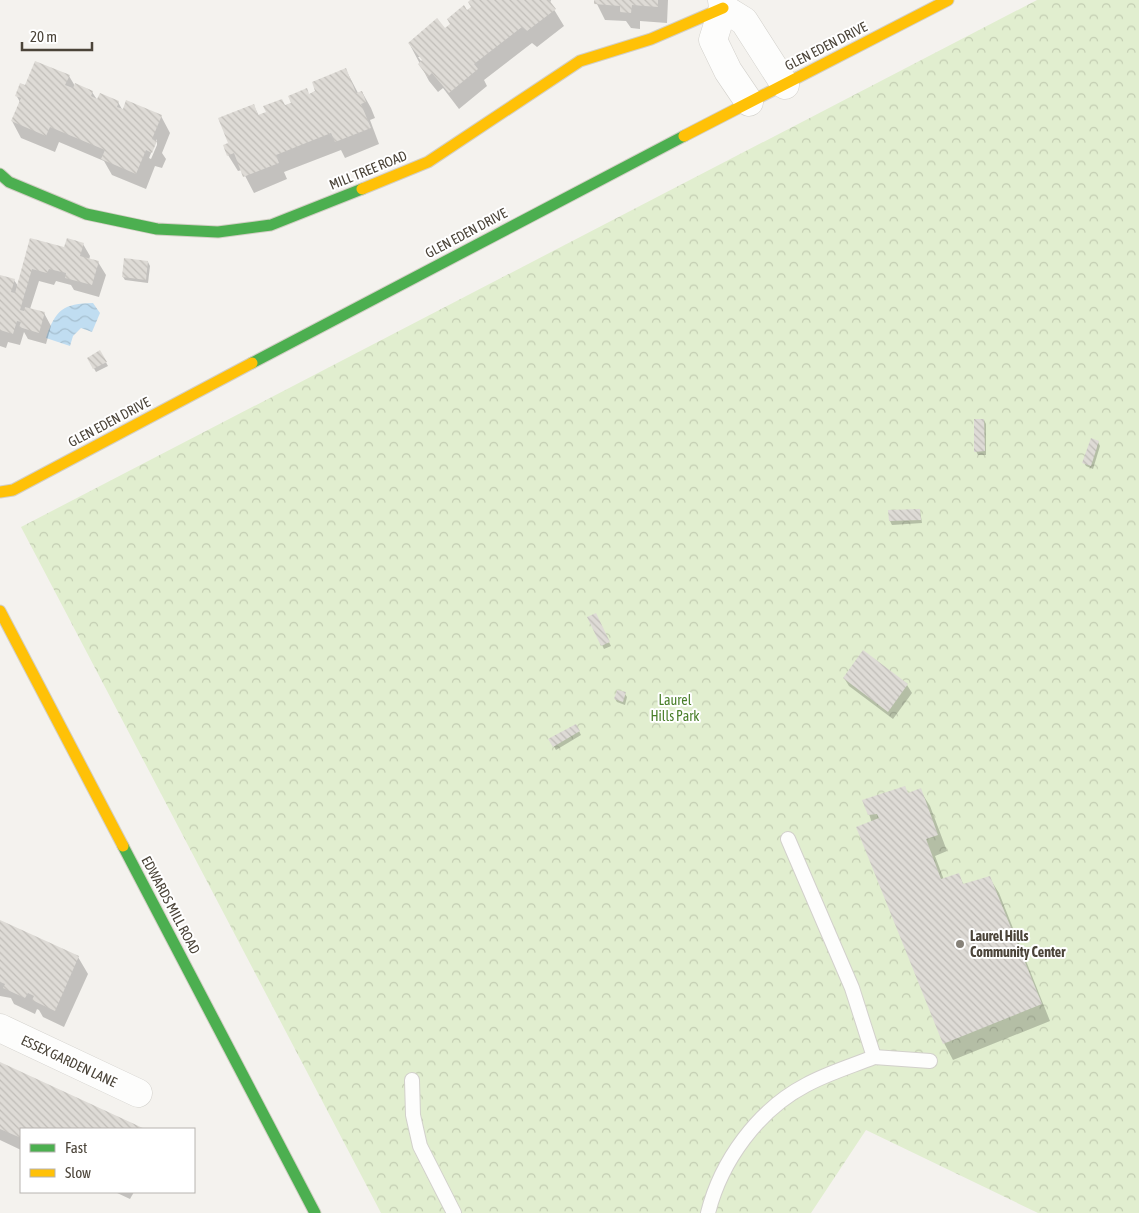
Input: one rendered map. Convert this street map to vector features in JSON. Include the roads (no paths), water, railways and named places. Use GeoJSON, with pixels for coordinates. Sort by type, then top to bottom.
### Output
{"type":"FeatureCollection","features":[{"type":"Feature","properties":{"kind":"main road","name":"GLEN EDEN DRIVE"},"geometry":{"type":"LineString","coordinates":[[0,492],[13,490],[749,102],[948,0]]}},
{"type":"Feature","properties":{"kind":"main road","name":"MILL TREE ROAD"},"geometry":{"type":"LineString","coordinates":[[0,174],[9,182],[86,214],[157,229],[218,232],[271,225],[428,162],[580,61],[651,39],[722,4]]}},
{"type":"Feature","properties":{"kind":"main road","name":"EDWARDS MILL ROAD"},"geometry":{"type":"LineString","coordinates":[[0,612],[315,1213]]}},
{"type":"Feature","properties":{"kind":"street"},"geometry":{"type":"LineString","coordinates":[[749,102],[728,71],[714,40],[722,4],[744,21],[784,85]]}},
{"type":"Feature","properties":{"kind":"street","name":"ESSEX GARDEN LANE"},"geometry":{"type":"LineString","coordinates":[[0,1028],[138,1093]]}},
{"type":"Feature","properties":{"kind":"lane"},"geometry":{"type":"LineString","coordinates":[[788,839],[852,988],[874,1057]]}},
{"type":"Feature","properties":{"kind":"lane"},"geometry":{"type":"LineString","coordinates":[[708,1213],[712,1197],[728,1162],[747,1134],[774,1108],[806,1085],[874,1057],[930,1061]]}},
{"type":"Feature","properties":{"kind":"lane"},"geometry":{"type":"LineString","coordinates":[[412,1080],[413,1115],[420,1146],[454,1213]]}},
{"type":"Feature","properties":{"kind":"water"},"geometry":{"type":"Polygon","coordinates":[[[93,303],[100,313],[92,332],[81,328],[73,336],[70,346],[46,338],[53,320],[62,310],[74,305],[93,303]]]}},
{"type":"Feature","properties":{"kind":"place","name":"Laurel Hills Community Center"},"geometry":{"type":"Point","coordinates":[960,944]}},
{"type":"Feature","properties":{"kind":"park label","name":"Laurel Hills Park"},"geometry":{"type":"Point","coordinates":[675,708]}}]}
